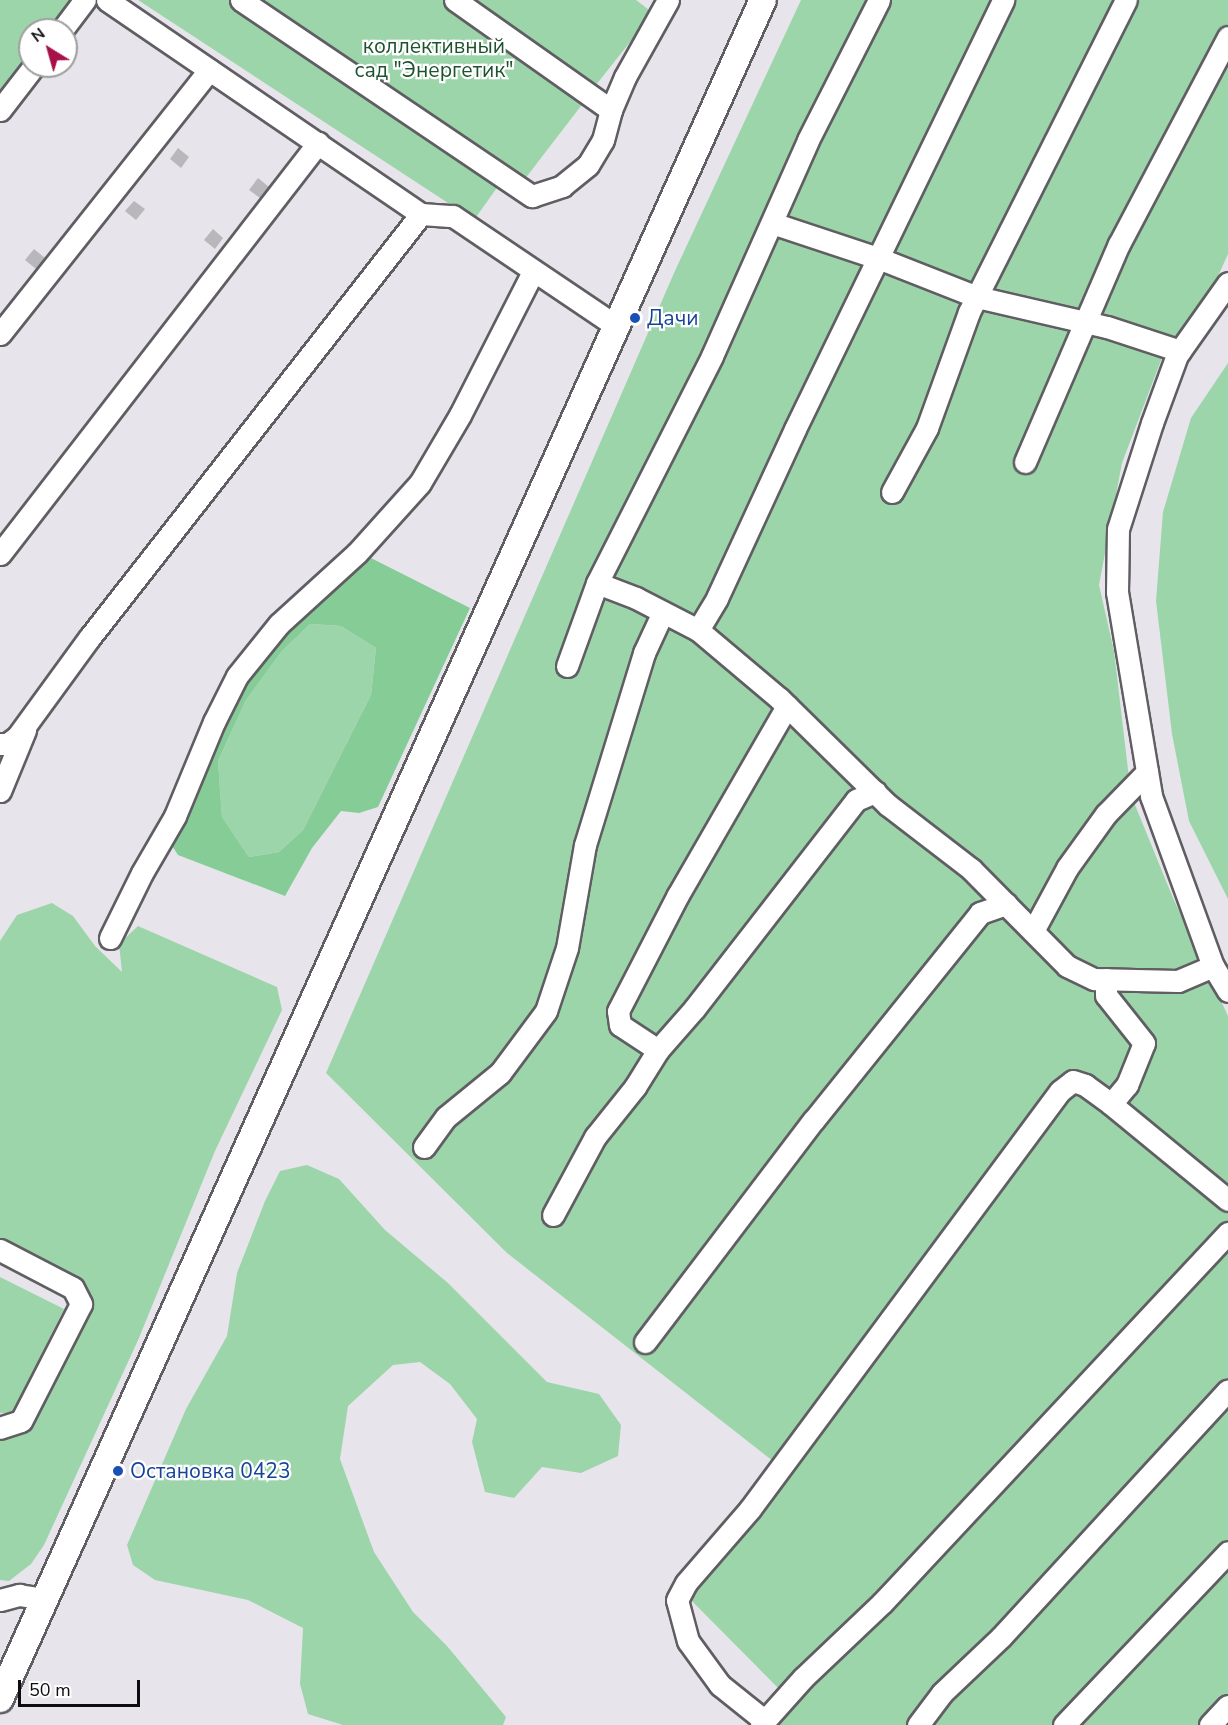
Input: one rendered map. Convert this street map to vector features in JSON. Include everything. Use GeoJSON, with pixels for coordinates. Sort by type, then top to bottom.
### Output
{"type":"FeatureCollection","features":[{"type":"Feature","properties":{"kind":"main road"},"geometry":{"type":"LineString","coordinates":[[0,1699],[763,0]]}},
{"type":"Feature","properties":{"kind":"lane"},"geometry":{"type":"LineString","coordinates":[[71,18],[85,0]]}},
{"type":"Feature","properties":{"kind":"lane"},"geometry":{"type":"LineString","coordinates":[[107,0],[420,214],[453,216],[616,326]]}},
{"type":"Feature","properties":{"kind":"lane"},"geometry":{"type":"LineString","coordinates":[[241,0],[532,196],[562,186],[588,165],[603,140],[611,110],[660,3]]}},
{"type":"Feature","properties":{"kind":"lane"},"geometry":{"type":"LineString","coordinates":[[455,0],[611,110]]}},
{"type":"Feature","properties":{"kind":"lane"},"geometry":{"type":"LineString","coordinates":[[567,666],[597,583],[712,356],[808,140],[879,0]]}},
{"type":"Feature","properties":{"kind":"lane"},"geometry":{"type":"LineString","coordinates":[[698,630],[717,598],[1003,0]]}},
{"type":"Feature","properties":{"kind":"lane"},"geometry":{"type":"LineString","coordinates":[[892,492],[927,428],[969,312],[1126,0]]}},
{"type":"Feature","properties":{"kind":"lane"},"geometry":{"type":"LineString","coordinates":[[1025,462],[1119,244],[1228,37]]}},
{"type":"Feature","properties":{"kind":"lane"},"geometry":{"type":"LineString","coordinates":[[0,334],[209,70]]}},
{"type":"Feature","properties":{"kind":"lane"},"geometry":{"type":"LineString","coordinates":[[0,110],[25,78]]}},
{"type":"Feature","properties":{"kind":"lane"},"geometry":{"type":"LineString","coordinates":[[0,554],[318,143]]}},
{"type":"Feature","properties":{"kind":"lane"},"geometry":{"type":"LineString","coordinates":[[0,744],[7,744],[17,737],[30,716],[420,214]]}},
{"type":"Feature","properties":{"kind":"lane"},"geometry":{"type":"LineString","coordinates":[[772,223],[878,258],[977,297],[1084,321],[1180,351]]}},
{"type":"Feature","properties":{"kind":"lane"},"geometry":{"type":"LineString","coordinates":[[110,938],[142,873],[175,816],[237,676],[279,624],[357,553],[420,483],[459,414],[533,272]]}},
{"type":"Feature","properties":{"kind":"lane"},"geometry":{"type":"LineString","coordinates":[[1228,283],[1180,351],[1152,423],[1118,529],[1118,592],[1151,796],[1213,966],[1228,991]]}},
{"type":"Feature","properties":{"kind":"lane"},"geometry":{"type":"LineString","coordinates":[[597,583],[698,630],[787,706],[875,792],[972,869],[1067,966],[1094,979],[1178,981],[1213,966]]}},
{"type":"Feature","properties":{"kind":"lane"},"geometry":{"type":"LineString","coordinates":[[424,1147],[446,1117],[500,1073],[546,1011],[567,948],[585,845],[644,653],[663,612]]}},
{"type":"Feature","properties":{"kind":"lane"},"geometry":{"type":"LineString","coordinates":[[658,1050],[620,1024],[618,1011],[678,895],[787,706]]}},
{"type":"Feature","properties":{"kind":"lane"},"geometry":{"type":"LineString","coordinates":[[0,791],[30,716]]}},
{"type":"Feature","properties":{"kind":"lane"},"geometry":{"type":"LineString","coordinates":[[1033,931],[1067,868],[1106,814],[1147,772]]}},
{"type":"Feature","properties":{"kind":"lane"},"geometry":{"type":"LineString","coordinates":[[553,1215],[595,1137],[635,1087],[658,1050],[701,1000],[855,800],[875,792]]}},
{"type":"Feature","properties":{"kind":"lane"},"geometry":{"type":"LineString","coordinates":[[645,1342],[813,1121],[980,913],[1006,904]]}},
{"type":"Feature","properties":{"kind":"lane"},"geometry":{"type":"LineString","coordinates":[[1106,979],[1106,995],[1144,1042],[1127,1085],[1111,1104]]}},
{"type":"Feature","properties":{"kind":"lane"},"geometry":{"type":"LineString","coordinates":[[1228,1200],[1085,1085],[1073,1081],[1060,1091],[750,1509],[686,1583],[677,1600],[688,1641],[720,1685],[763,1723],[803,1678],[882,1603],[1228,1233]]}},
{"type":"Feature","properties":{"kind":"lane"},"geometry":{"type":"LineString","coordinates":[[0,1250],[73,1288],[81,1304],[21,1421],[0,1428]]}},
{"type":"Feature","properties":{"kind":"lane"},"geometry":{"type":"LineString","coordinates":[[918,1725],[942,1694],[1001,1637],[1228,1390]]}},
{"type":"Feature","properties":{"kind":"lane"},"geometry":{"type":"LineString","coordinates":[[1064,1725],[1228,1552]]}},
{"type":"Feature","properties":{"kind":"lane"},"geometry":{"type":"LineString","coordinates":[[0,1600],[19,1595],[45,1599]]}},
{"type":"Feature","properties":{"kind":"lane"},"geometry":{"type":"LineString","coordinates":[[1210,1725],[1228,1706]]}},
{"type":"Feature","properties":{"kind":"green space"},"geometry":{"type":"Polygon","coordinates":[[[0,0],[81,0],[67,18],[18,18],[18,78],[20,78],[0,104],[0,0]]]}},
{"type":"Feature","properties":{"kind":"green space","name":"коллективный сад \"Энергетик\""},"geometry":{"type":"Polygon","coordinates":[[[138,0],[236,0],[501,182],[474,220],[138,0]]]}},
{"type":"Feature","properties":{"kind":"green space","name":"коллективный сад \"Энергетик\""},"geometry":{"type":"Polygon","coordinates":[[[260,0],[444,0],[584,102],[521,184],[260,0]]]}},
{"type":"Feature","properties":{"kind":"green space","name":"коллективный сад \"Энергетик\""},"geometry":{"type":"Polygon","coordinates":[[[469,0],[636,0],[653,13],[592,90],[469,0]]]}},
{"type":"Feature","properties":{"kind":"green space"},"geometry":{"type":"Polygon","coordinates":[[[801,0],[1228,0],[1228,254],[1214,285],[1163,355],[1122,463],[1099,585],[1114,651],[1131,795],[1173,898],[1228,1016],[1228,1725],[769,1725],[790,1700],[683,1592],[773,1461],[507,1253],[326,1073],[674,273],[801,0]]]}},
{"type":"Feature","properties":{"kind":"green space"},"geometry":{"type":"Polygon","coordinates":[[[1228,363],[1228,899],[1189,821],[1172,734],[1156,601],[1163,512],[1191,418],[1228,363]]]}},
{"type":"Feature","properties":{"kind":"green space"},"geometry":{"type":"Polygon","coordinates":[[[363,554],[470,608],[378,807],[359,813],[341,811],[312,848],[285,896],[178,855],[169,841],[241,679],[278,633],[363,554]],[[310,624],[282,651],[246,700],[218,761],[222,817],[249,857],[279,852],[303,830],[371,695],[376,648],[341,626],[310,624]]]}},
{"type":"Feature","properties":{"kind":"green space"},"geometry":{"type":"Polygon","coordinates":[[[310,624],[341,626],[376,648],[371,695],[303,830],[279,852],[249,857],[222,817],[218,761],[246,700],[282,651],[310,624]]]}},
{"type":"Feature","properties":{"kind":"green space"},"geometry":{"type":"Polygon","coordinates":[[[52,903],[73,916],[95,946],[122,972],[119,944],[138,926],[277,987],[282,1010],[215,1151],[139,1338],[44,1545],[31,1564],[9,1581],[0,1580],[0,1437],[88,1304],[0,1259],[0,941],[17,915],[52,903]]]}},
{"type":"Feature","properties":{"kind":"green space"},"geometry":{"type":"Polygon","coordinates":[[[307,1165],[339,1179],[385,1230],[448,1283],[547,1382],[599,1394],[621,1425],[618,1456],[581,1473],[542,1467],[514,1498],[485,1492],[472,1442],[477,1419],[450,1384],[420,1362],[393,1365],[348,1406],[340,1459],[374,1552],[413,1612],[447,1646],[506,1717],[503,1725],[343,1725],[308,1714],[300,1684],[303,1628],[248,1600],[155,1580],[133,1565],[127,1545],[186,1409],[227,1336],[237,1273],[265,1201],[280,1171],[307,1165]]]}},
{"type":"Feature","properties":{"kind":"green space"},"geometry":{"type":"Polygon","coordinates":[[[0,1277],[64,1309],[12,1413],[0,1413],[0,1277]]]}},
{"type":"Feature","properties":{"kind":"building"},"geometry":{"type":"Polygon","coordinates":[[[178,148],[189,157],[181,168],[170,159],[178,148]]]}},
{"type":"Feature","properties":{"kind":"building"},"geometry":{"type":"Polygon","coordinates":[[[258,178],[269,187],[260,198],[249,190],[258,178]]]}},
{"type":"Feature","properties":{"kind":"building"},"geometry":{"type":"Polygon","coordinates":[[[134,201],[145,209],[136,220],[125,211],[134,201]]]}},
{"type":"Feature","properties":{"kind":"building"},"geometry":{"type":"Polygon","coordinates":[[[213,229],[223,238],[215,249],[204,240],[213,229]]]}},
{"type":"Feature","properties":{"kind":"building"},"geometry":{"type":"Polygon","coordinates":[[[34,249],[45,258],[36,269],[25,260],[34,249]]]}},
{"type":"Feature","properties":{"kind":"place","name":"Дачи"},"geometry":{"type":"Point","coordinates":[635,318]}},
{"type":"Feature","properties":{"kind":"place","name":"Остановка 0423"},"geometry":{"type":"Point","coordinates":[118,1471]}}]}
